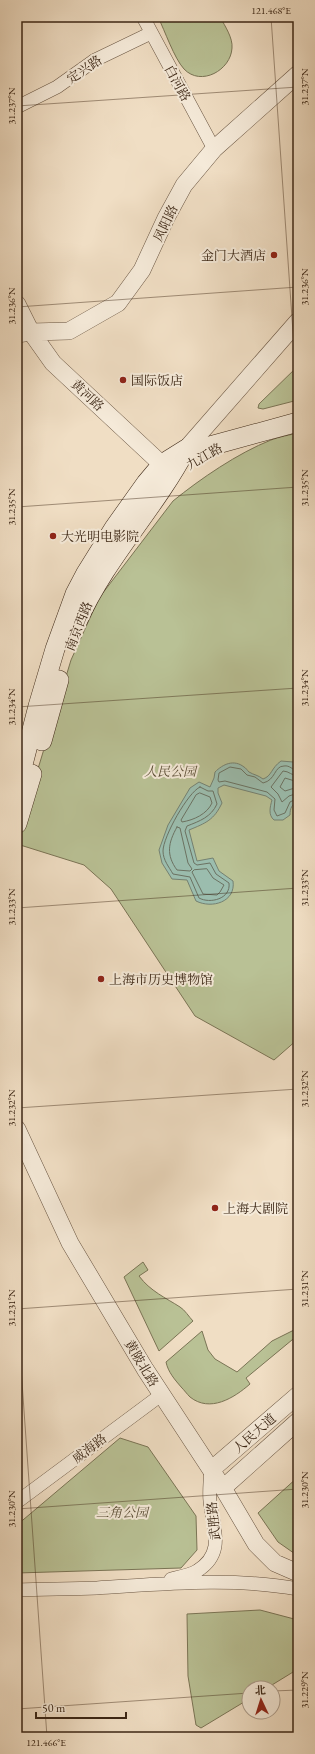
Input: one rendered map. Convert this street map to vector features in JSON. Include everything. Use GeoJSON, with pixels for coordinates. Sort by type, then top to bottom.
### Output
{"type":"FeatureCollection","features":[{"type":"Feature","properties":{"kind":"main road","name":"九江路"},"geometry":{"type":"LineString","coordinates":[[186,449],[210,446],[298,422]]}},
{"type":"Feature","properties":{"kind":"main road","name":"九江路"},"geometry":{"type":"LineString","coordinates":[[168,469],[235,438]]}},
{"type":"Feature","properties":{"kind":"main road","name":"南京西路"},"geometry":{"type":"LineString","coordinates":[[17,824],[65,656],[87,600],[168,469],[186,449]]}},
{"type":"Feature","properties":{"kind":"main road","name":"南京西路"},"geometry":{"type":"LineString","coordinates":[[17,788],[38,706],[55,649],[75,594],[86,573],[114,528],[146,483],[168,469]]}},
{"type":"Feature","properties":{"kind":"street","name":"白河路"},"geometry":{"type":"LineString","coordinates":[[143,17],[214,150]]}},
{"type":"Feature","properties":{"kind":"street","name":"定兴路"},"geometry":{"type":"LineString","coordinates":[[17,107],[58,87],[95,60],[151,32]]}},
{"type":"Feature","properties":{"kind":"street","name":"凤阳路"},"geometry":{"type":"LineString","coordinates":[[24,333],[69,331],[118,303],[142,270],[166,218],[184,186],[214,150],[298,74]]}},
{"type":"Feature","properties":{"kind":"street","name":"黄河路"},"geometry":{"type":"LineString","coordinates":[[17,304],[24,333],[53,363],[168,469]]}},
{"type":"Feature","properties":{"kind":"street","name":"南京西路"},"geometry":{"type":"LineString","coordinates":[[186,449],[298,321]]}},
{"type":"Feature","properties":{"kind":"street","name":"黄陂北路"},"geometry":{"type":"LineString","coordinates":[[17,1129],[70,1244],[161,1395],[223,1488],[256,1544],[275,1563],[298,1573]]}},
{"type":"Feature","properties":{"kind":"street","name":"威海路"},"geometry":{"type":"LineString","coordinates":[[17,1502],[161,1395]]}},
{"type":"Feature","properties":{"kind":"street","name":"人民大道"},"geometry":{"type":"LineString","coordinates":[[211,1470],[298,1395]]}},
{"type":"Feature","properties":{"kind":"street","name":"人民大道"},"geometry":{"type":"LineString","coordinates":[[223,1488],[298,1422]]}},
{"type":"Feature","properties":{"kind":"street","name":"武胜路"},"geometry":{"type":"LineString","coordinates":[[156,1584],[196,1571],[206,1563],[215,1551],[217,1536],[210,1502],[209,1487],[211,1470]]}},
{"type":"Feature","properties":{"kind":"street","name":"武胜路"},"geometry":{"type":"LineString","coordinates":[[17,1590],[240,1582],[298,1588]]}},
{"type":"Feature","properties":{"kind":"green space"},"geometry":{"type":"Polygon","coordinates":[[[158,17],[220,17],[228,32],[232,44],[230,56],[226,63],[214,74],[199,76],[191,74],[180,64],[158,17]]]}},
{"type":"Feature","properties":{"kind":"green space"},"geometry":{"type":"Polygon","coordinates":[[[298,366],[298,400],[263,409],[258,408],[259,404],[298,366]]]}},
{"type":"Feature","properties":{"kind":"green space","name":"人民公园"},"geometry":{"type":"Polygon","coordinates":[[[298,433],[298,1039],[274,1060],[195,1016],[111,889],[84,865],[17,844],[17,838],[71,660],[99,598],[173,501],[207,475],[258,445],[298,433]]]}},
{"type":"Feature","properties":{"kind":"green space"},"geometry":{"type":"Polygon","coordinates":[[[143,1262],[148,1270],[139,1276],[143,1281],[158,1294],[182,1308],[193,1321],[159,1351],[124,1277],[143,1262]]]}},
{"type":"Feature","properties":{"kind":"green space"},"geometry":{"type":"Polygon","coordinates":[[[298,1328],[298,1335],[246,1378],[250,1384],[237,1394],[222,1402],[206,1404],[198,1402],[190,1397],[174,1379],[167,1366],[166,1362],[202,1331],[208,1350],[215,1359],[237,1372],[272,1341],[298,1328]]]}},
{"type":"Feature","properties":{"kind":"green space","name":"三角公园"},"geometry":{"type":"Polygon","coordinates":[[[120,1438],[148,1447],[196,1516],[197,1550],[181,1568],[17,1573],[17,1525],[120,1438]]]}},
{"type":"Feature","properties":{"kind":"green space"},"geometry":{"type":"Polygon","coordinates":[[[298,1477],[298,1556],[278,1542],[258,1513],[298,1477]]]}},
{"type":"Feature","properties":{"kind":"green space"},"geometry":{"type":"Polygon","coordinates":[[[260,1610],[298,1620],[298,1669],[280,1680],[241,1680],[241,1704],[201,1728],[196,1725],[188,1676],[187,1614],[260,1610]]]}},
{"type":"Feature","properties":{"kind":"water"},"geometry":{"type":"Polygon","coordinates":[[[281,761],[293,762],[298,769],[298,802],[294,804],[290,810],[290,815],[283,820],[274,820],[270,813],[272,800],[266,796],[224,785],[218,788],[218,793],[222,803],[213,817],[205,823],[189,830],[197,861],[213,858],[219,871],[233,881],[231,894],[222,902],[209,904],[196,901],[187,880],[172,879],[162,863],[159,850],[168,825],[190,788],[199,782],[210,787],[215,772],[225,765],[233,763],[240,765],[249,772],[263,779],[268,776],[275,766],[281,761]]]}},
{"type":"Feature","properties":{"kind":"place","name":"金门大酒店"},"geometry":{"type":"Point","coordinates":[274,255]}},
{"type":"Feature","properties":{"kind":"place","name":"国际饭店"},"geometry":{"type":"Point","coordinates":[123,380]}},
{"type":"Feature","properties":{"kind":"place","name":"大光明电影院"},"geometry":{"type":"Point","coordinates":[53,536]}},
{"type":"Feature","properties":{"kind":"place","name":"上海市历史博物馆"},"geometry":{"type":"Point","coordinates":[101,979]}},
{"type":"Feature","properties":{"kind":"place","name":"上海大剧院"},"geometry":{"type":"Point","coordinates":[215,1208]}}]}
